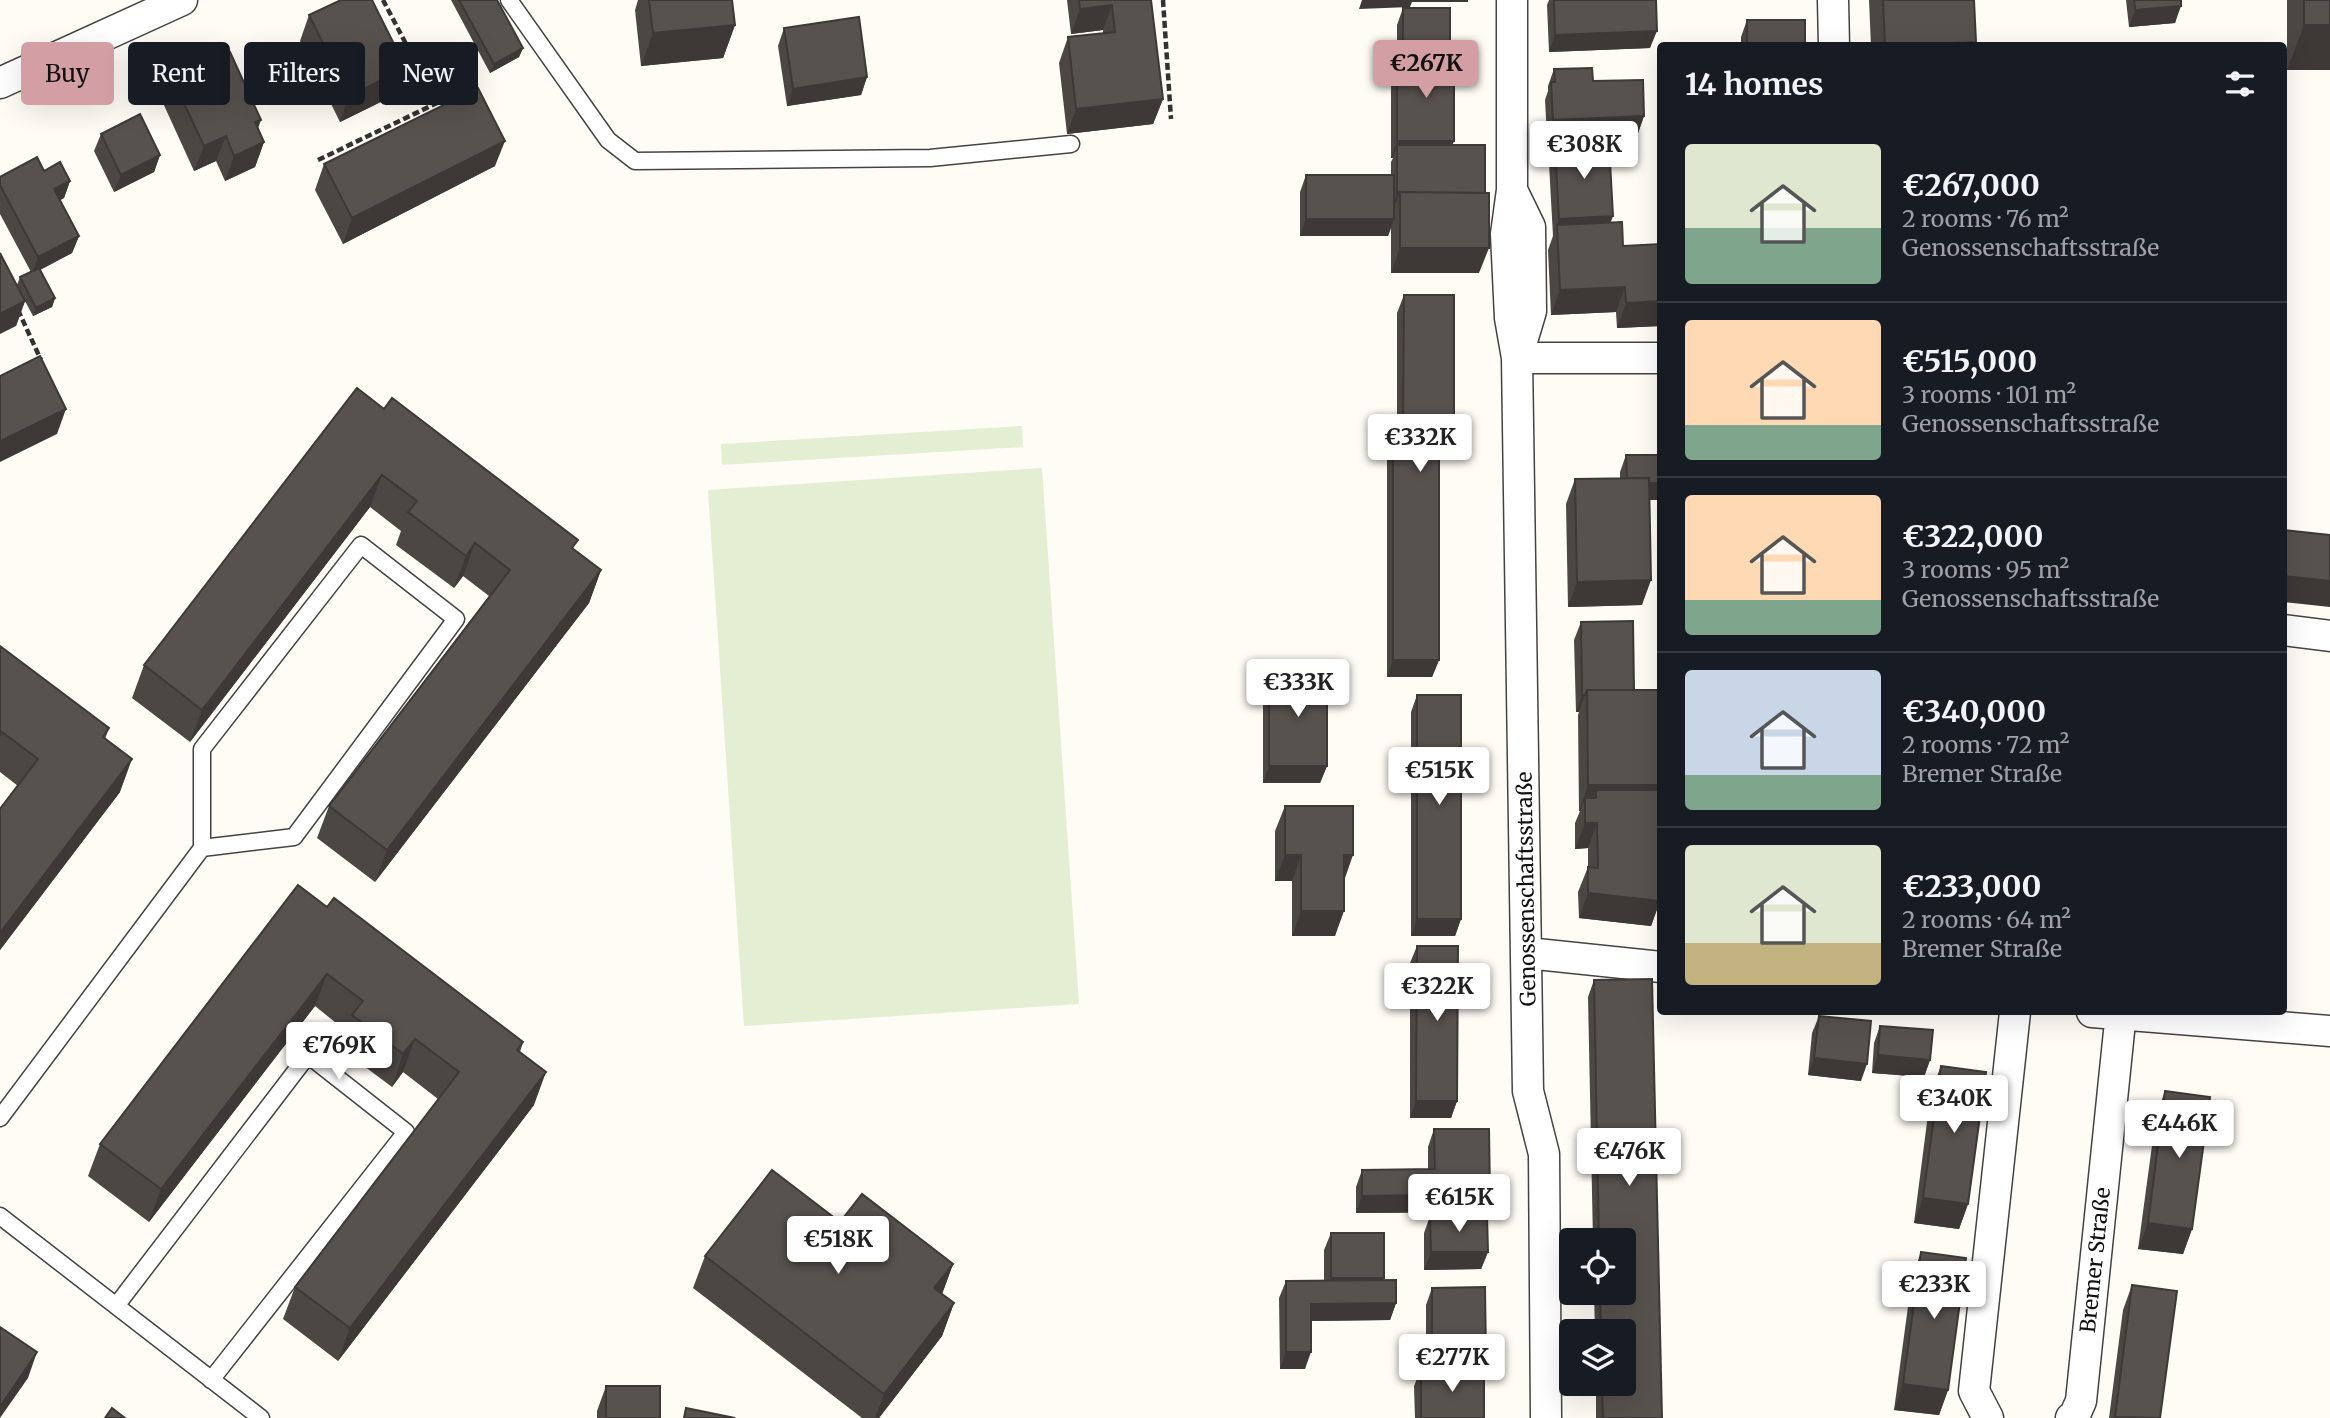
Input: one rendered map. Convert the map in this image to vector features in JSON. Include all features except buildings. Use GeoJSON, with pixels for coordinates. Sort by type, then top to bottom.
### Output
{"type":"FeatureCollection","features":[{"type":"Feature","properties":{"kind":"street"},"geometry":{"type":"LineString","coordinates":[[0,83],[182,0]]}},
{"type":"Feature","properties":{"kind":"street","name":"Genossenschaftsstraße"},"geometry":{"type":"LineString","coordinates":[[1512,0],[1512,190],[1530,227],[1531,311],[1517,358],[1528,1091],[1544,1154],[1546,1418]]}},
{"type":"Feature","properties":{"kind":"street"},"geometry":{"type":"LineString","coordinates":[[1833,0],[1834,42]]}},
{"type":"Feature","properties":{"kind":"street"},"geometry":{"type":"LineString","coordinates":[[1517,358],[1657,358]]}},
{"type":"Feature","properties":{"kind":"street"},"geometry":{"type":"LineString","coordinates":[[2287,630],[2330,636]]}},
{"type":"Feature","properties":{"kind":"street"},"geometry":{"type":"LineString","coordinates":[[1527,953],[1657,967]]}},
{"type":"Feature","properties":{"kind":"street"},"geometry":{"type":"LineString","coordinates":[[1988,1418],[1973,1391],[2015,1015]]}},
{"type":"Feature","properties":{"kind":"street","name":"Bremer Straße"},"geometry":{"type":"LineString","coordinates":[[2071,1418],[2081,1401],[2111,1015]]}},
{"type":"Feature","properties":{"kind":"street","name":"Bremer Straße"},"geometry":{"type":"LineString","coordinates":[[2146,1015],[2330,1031]]}},
{"type":"Feature","properties":{"kind":"lane"},"geometry":{"type":"LineString","coordinates":[[509,0],[608,140],[635,161],[930,158],[1071,144]]}},
{"type":"Feature","properties":{"kind":"lane"},"geometry":{"type":"LineString","coordinates":[[0,1118],[202,848],[202,749],[361,545],[456,619],[294,837],[202,848]]}},
{"type":"Feature","properties":{"kind":"lane"},"geometry":{"type":"LineString","coordinates":[[116,1306],[308,1055],[406,1132],[211,1380]]}},
{"type":"Feature","properties":{"kind":"lane"},"geometry":{"type":"LineString","coordinates":[[0,1216],[261,1418]]}},
{"type":"Feature","properties":{"kind":"path"},"geometry":{"type":"LineString","coordinates":[[318,160],[437,103],[383,0]]}},
{"type":"Feature","properties":{"kind":"path"},"geometry":{"type":"LineString","coordinates":[[1163,0],[1171,120]]}},
{"type":"Feature","properties":{"kind":"path"},"geometry":{"type":"LineString","coordinates":[[16,306],[43,364]]}},
{"type":"Feature","properties":{"kind":"green space"},"geometry":{"type":"Polygon","coordinates":[[[1022,426],[1023,447],[722,465],[721,444],[1022,426]]]}},
{"type":"Feature","properties":{"kind":"green space"},"geometry":{"type":"Polygon","coordinates":[[[1042,468],[1079,1004],[744,1026],[708,490],[1042,468]]]}}]}
